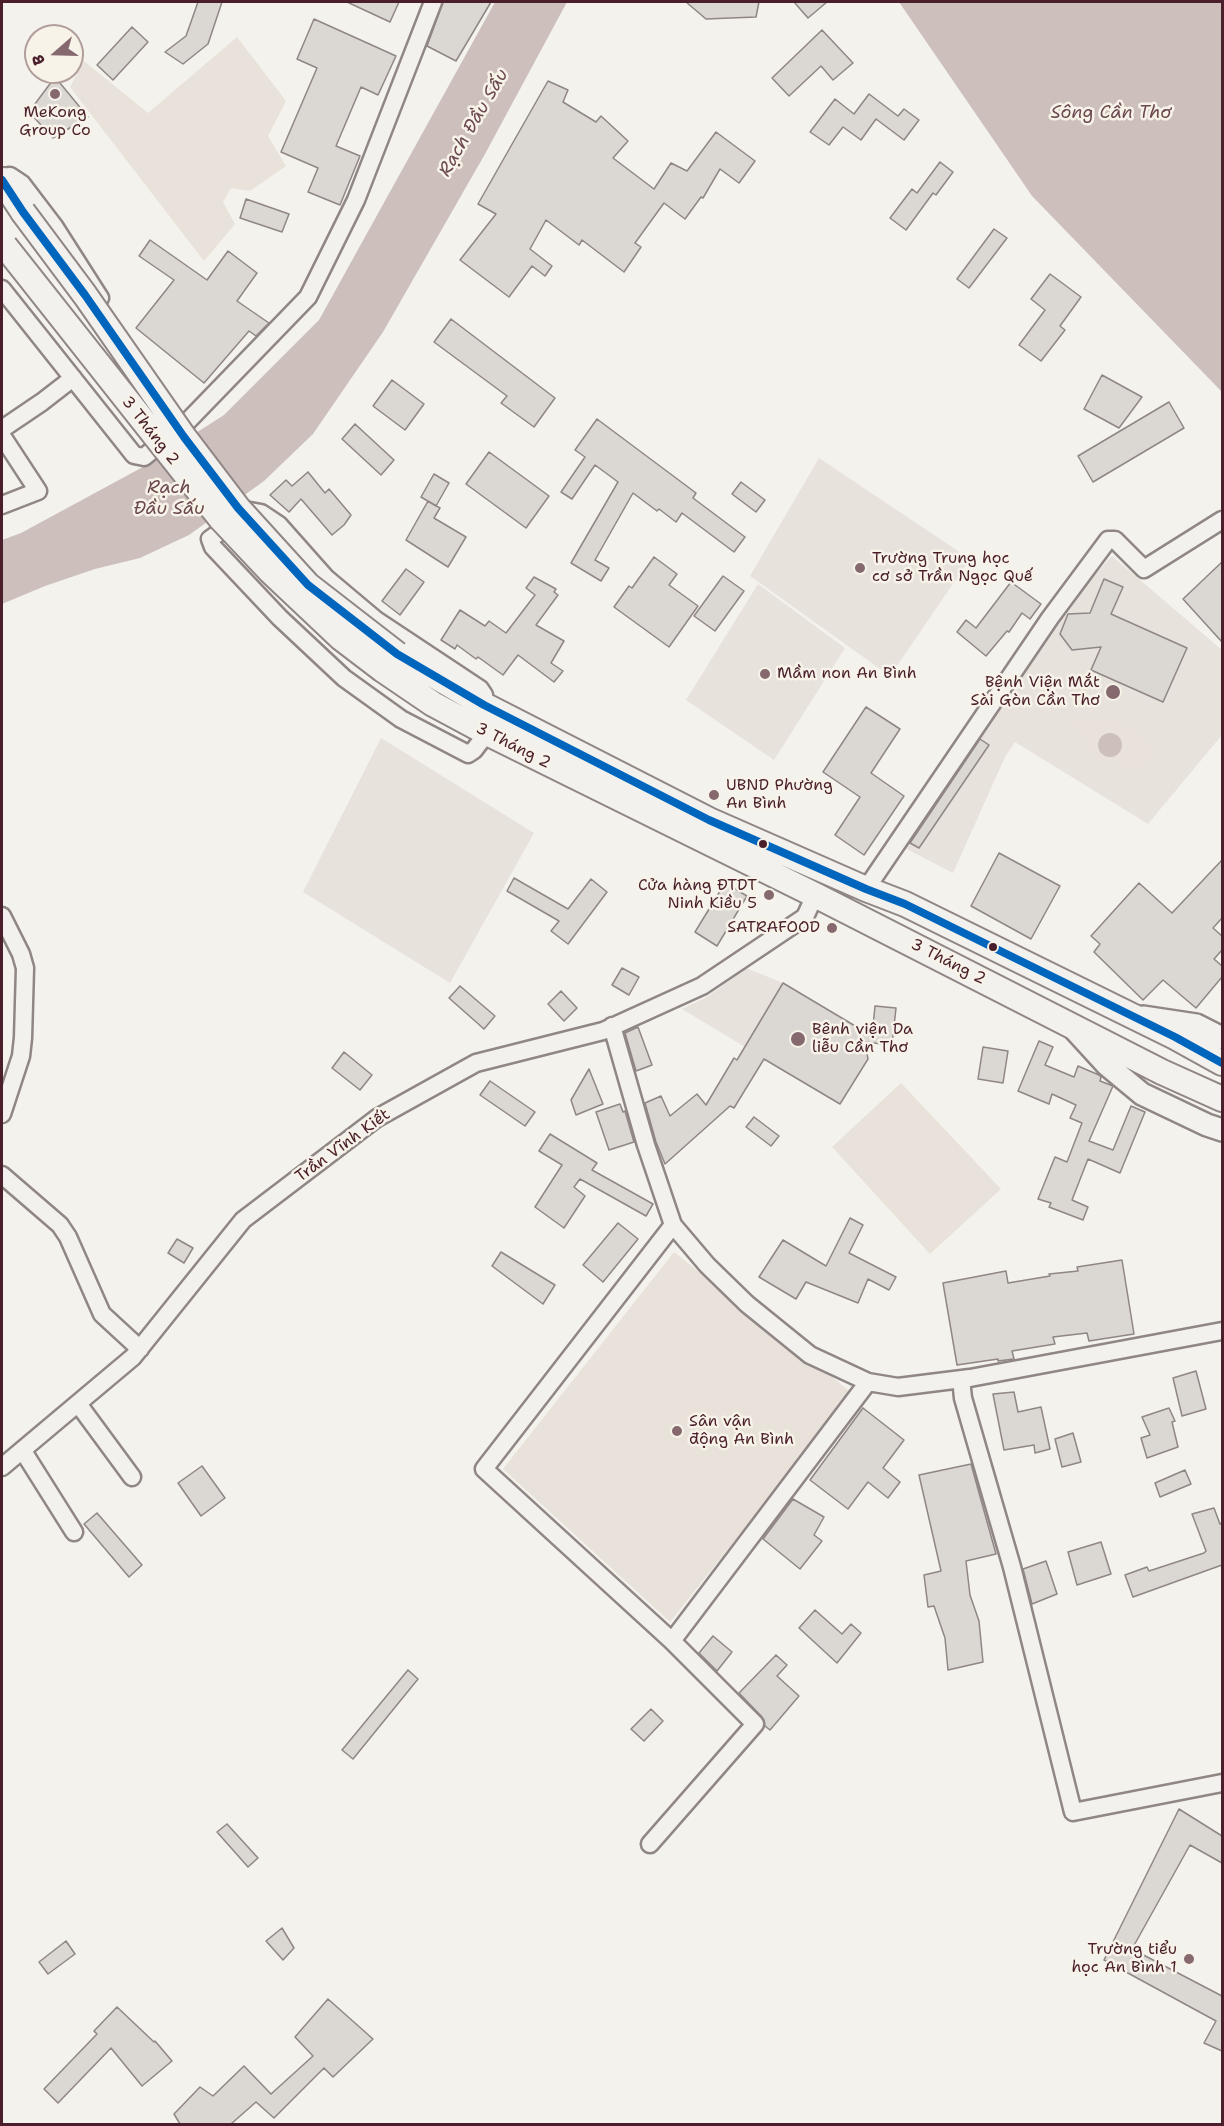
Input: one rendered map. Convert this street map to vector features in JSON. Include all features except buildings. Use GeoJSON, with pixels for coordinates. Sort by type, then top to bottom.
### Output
{"type":"FeatureCollection","features":[{"type":"Feature","properties":{"kind":"highway","name":"3 Tháng 2"},"geometry":{"type":"LineString","coordinates":[[2,178],[22,212],[86,295],[184,437],[238,508],[308,585],[433,704],[1162,1072],[1222,1099]]}},
{"type":"Feature","properties":{"kind":"highway","name":"3 Tháng 2"},"geometry":{"type":"LineString","coordinates":[[3,244],[220,519],[270,572],[333,631],[390,662],[484,705],[709,820],[867,890],[905,904],[1222,1063]]}},
{"type":"Feature","properties":{"kind":"main road"},"geometry":{"type":"LineString","coordinates":[[1128,1014],[1196,1025],[1222,1038]]}},
{"type":"Feature","properties":{"kind":"main road"},"geometry":{"type":"LineString","coordinates":[[1071,1025],[1107,1065],[1142,1094],[1222,1130]]}},
{"type":"Feature","properties":{"kind":"street"},"geometry":{"type":"LineString","coordinates":[[2,289],[134,455],[144,457],[187,422],[308,297],[356,200],[433,2]]}},
{"type":"Feature","properties":{"kind":"street"},"geometry":{"type":"LineString","coordinates":[[2,178],[10,176],[22,184],[54,226],[133,348],[187,422]]}},
{"type":"Feature","properties":{"kind":"street"},"geometry":{"type":"LineString","coordinates":[[2,429],[73,378]]}},
{"type":"Feature","properties":{"kind":"street"},"geometry":{"type":"LineString","coordinates":[[2,436],[39,491],[2,505]]}},
{"type":"Feature","properties":{"kind":"street"},"geometry":{"type":"LineString","coordinates":[[484,705],[484,695],[480,689],[376,620],[326,578],[279,525],[261,513],[250,511],[210,539],[213,547],[279,618],[344,678],[401,719],[468,754],[487,733]]}},
{"type":"Feature","properties":{"kind":"street"},"geometry":{"type":"LineString","coordinates":[[867,890],[1050,618],[1108,540],[1115,540],[1144,569],[1222,520]]}},
{"type":"Feature","properties":{"kind":"street","name":"Trần Vĩnh Kiết"},"geometry":{"type":"LineString","coordinates":[[2,1467],[133,1357],[243,1220],[377,1118],[476,1063],[603,1031],[702,986],[805,917],[815,895]]}},
{"type":"Feature","properties":{"kind":"street"},"geometry":{"type":"LineString","coordinates":[[2,916],[21,954],[25,968],[21,1056],[2,1114]]}},
{"type":"Feature","properties":{"kind":"street"},"geometry":{"type":"LineString","coordinates":[[612,1026],[646,1144],[674,1225],[706,1265],[747,1304],[810,1355],[868,1382],[898,1387],[961,1379],[1222,1331]]}},
{"type":"Feature","properties":{"kind":"street"},"geometry":{"type":"LineString","coordinates":[[2,1175],[60,1225],[68,1237],[102,1314],[140,1349]]}},
{"type":"Feature","properties":{"kind":"street"},"geometry":{"type":"LineString","coordinates":[[650,1844],[756,1724],[672,1641],[483,1469],[674,1225]]}},
{"type":"Feature","properties":{"kind":"street"},"geometry":{"type":"LineString","coordinates":[[961,1379],[963,1398],[1012,1567],[1073,1812],[1222,1783]]}},
{"type":"Feature","properties":{"kind":"street"},"geometry":{"type":"LineString","coordinates":[[672,1641],[868,1382]]}},
{"type":"Feature","properties":{"kind":"street"},"geometry":{"type":"LineString","coordinates":[[79,1404],[132,1477]]}},
{"type":"Feature","properties":{"kind":"street"},"geometry":{"type":"LineString","coordinates":[[23,1451],[74,1532]]}},
{"type":"Feature","properties":{"kind":"shaded area"},"geometry":{"type":"Polygon","coordinates":[[[237,37],[286,101],[268,136],[286,166],[250,191],[231,188],[223,202],[235,224],[204,261],[70,87],[72,84],[84,84],[84,61],[148,113],[237,37]]]}},
{"type":"Feature","properties":{"kind":"shaded area","name":"Trường Trung học cơ sở Trần Ngọc Quế"},"geometry":{"type":"Polygon","coordinates":[[[819,458],[970,559],[890,676],[750,576],[819,458]]]}},
{"type":"Feature","properties":{"kind":"shaded area","name":"Bệnh Viện Mắt Sài Gòn Cần Thơ"},"geometry":{"type":"Polygon","coordinates":[[[1112,556],[1222,650],[1222,735],[1148,824],[1015,742],[1005,757],[953,873],[899,845],[1043,632],[1112,556]]]}},
{"type":"Feature","properties":{"kind":"shaded area","name":"Mầm non An Bình"},"geometry":{"type":"Polygon","coordinates":[[[758,584],[845,648],[774,760],[686,700],[758,584]]]}},
{"type":"Feature","properties":{"kind":"shaded area"},"geometry":{"type":"Polygon","coordinates":[[[1092,713],[1120,718],[1149,734],[1156,747],[1151,766],[1140,771],[1121,768],[1107,764],[1091,754],[1071,731],[1072,720],[1080,715],[1092,713]]]}},
{"type":"Feature","properties":{"kind":"shaded area"},"geometry":{"type":"Polygon","coordinates":[[[381,738],[534,833],[450,983],[303,892],[381,738]]]}},
{"type":"Feature","properties":{"kind":"shaded area","name":"Bệnh viện Da liễu Cần Thơ"},"geometry":{"type":"Polygon","coordinates":[[[746,968],[783,983],[863,1031],[868,1059],[840,1104],[682,1009],[707,997],[746,968]]]}},
{"type":"Feature","properties":{"kind":"shaded area"},"geometry":{"type":"Polygon","coordinates":[[[901,1083],[1001,1189],[930,1254],[832,1147],[901,1083]]]}},
{"type":"Feature","properties":{"kind":"shaded area","name":"Sân vận động An Bình"},"geometry":{"type":"Polygon","coordinates":[[[674,1252],[852,1393],[670,1622],[503,1469],[674,1252]]]}},
{"type":"Feature","properties":{"kind":"water","name":"Rạch Đầu Sấu"},"geometry":{"type":"Polygon","coordinates":[[[495,2],[567,2],[485,154],[383,332],[313,434],[264,481],[189,535],[140,558],[95,569],[2,604],[2,540],[21,533],[141,468],[224,415],[319,320],[495,2]]]}},
{"type":"Feature","properties":{"kind":"water","name":"Sông Cần Thơ"},"geometry":{"type":"Polygon","coordinates":[[[899,2],[1222,2],[1222,392],[1032,196],[899,2]]]}},
{"type":"Feature","properties":{"kind":"water"},"geometry":{"type":"Polygon","coordinates":[[[1110,733],[1119,736],[1122,745],[1119,754],[1110,757],[1101,754],[1098,745],[1101,736],[1110,733]]]}},
{"type":"Feature","properties":{"kind":"transit line"},"geometry":{"type":"LineString","coordinates":[[2,180],[184,437],[238,508],[308,585],[397,654],[484,705],[709,820],[905,904],[1175,1037],[1222,1063]]}},
{"type":"Feature","properties":{"kind":"place","name":"MeKong Group Co"},"geometry":{"type":"Point","coordinates":[55,94]}},
{"type":"Feature","properties":{"kind":"place","name":"Trường Trung học cơ sở Trần Ngọc Quế"},"geometry":{"type":"Point","coordinates":[860,568]}},
{"type":"Feature","properties":{"kind":"place","name":"Mầm non An Bình"},"geometry":{"type":"Point","coordinates":[765,674]}},
{"type":"Feature","properties":{"kind":"place","name":"Bệnh Viện Mắt Sài Gòn Cần Thơ"},"geometry":{"type":"Point","coordinates":[1113,692]}},
{"type":"Feature","properties":{"kind":"place","name":"UBND Phường An Bình"},"geometry":{"type":"Point","coordinates":[714,795]}},
{"type":"Feature","properties":{"kind":"place","name":"Cửa hàng ĐTDT Ninh Kiều 5"},"geometry":{"type":"Point","coordinates":[769,895]}},
{"type":"Feature","properties":{"kind":"place","name":"SATRAFOOD"},"geometry":{"type":"Point","coordinates":[832,928]}},
{"type":"Feature","properties":{"kind":"place","name":"Bệnh viện Da liễu Cần Thơ"},"geometry":{"type":"Point","coordinates":[798,1039]}},
{"type":"Feature","properties":{"kind":"place","name":"Sân vận động An Bình"},"geometry":{"type":"Point","coordinates":[677,1431]}},
{"type":"Feature","properties":{"kind":"place","name":"Trường tiểu học An Bình 1"},"geometry":{"type":"Point","coordinates":[1189,1959]}}]}
